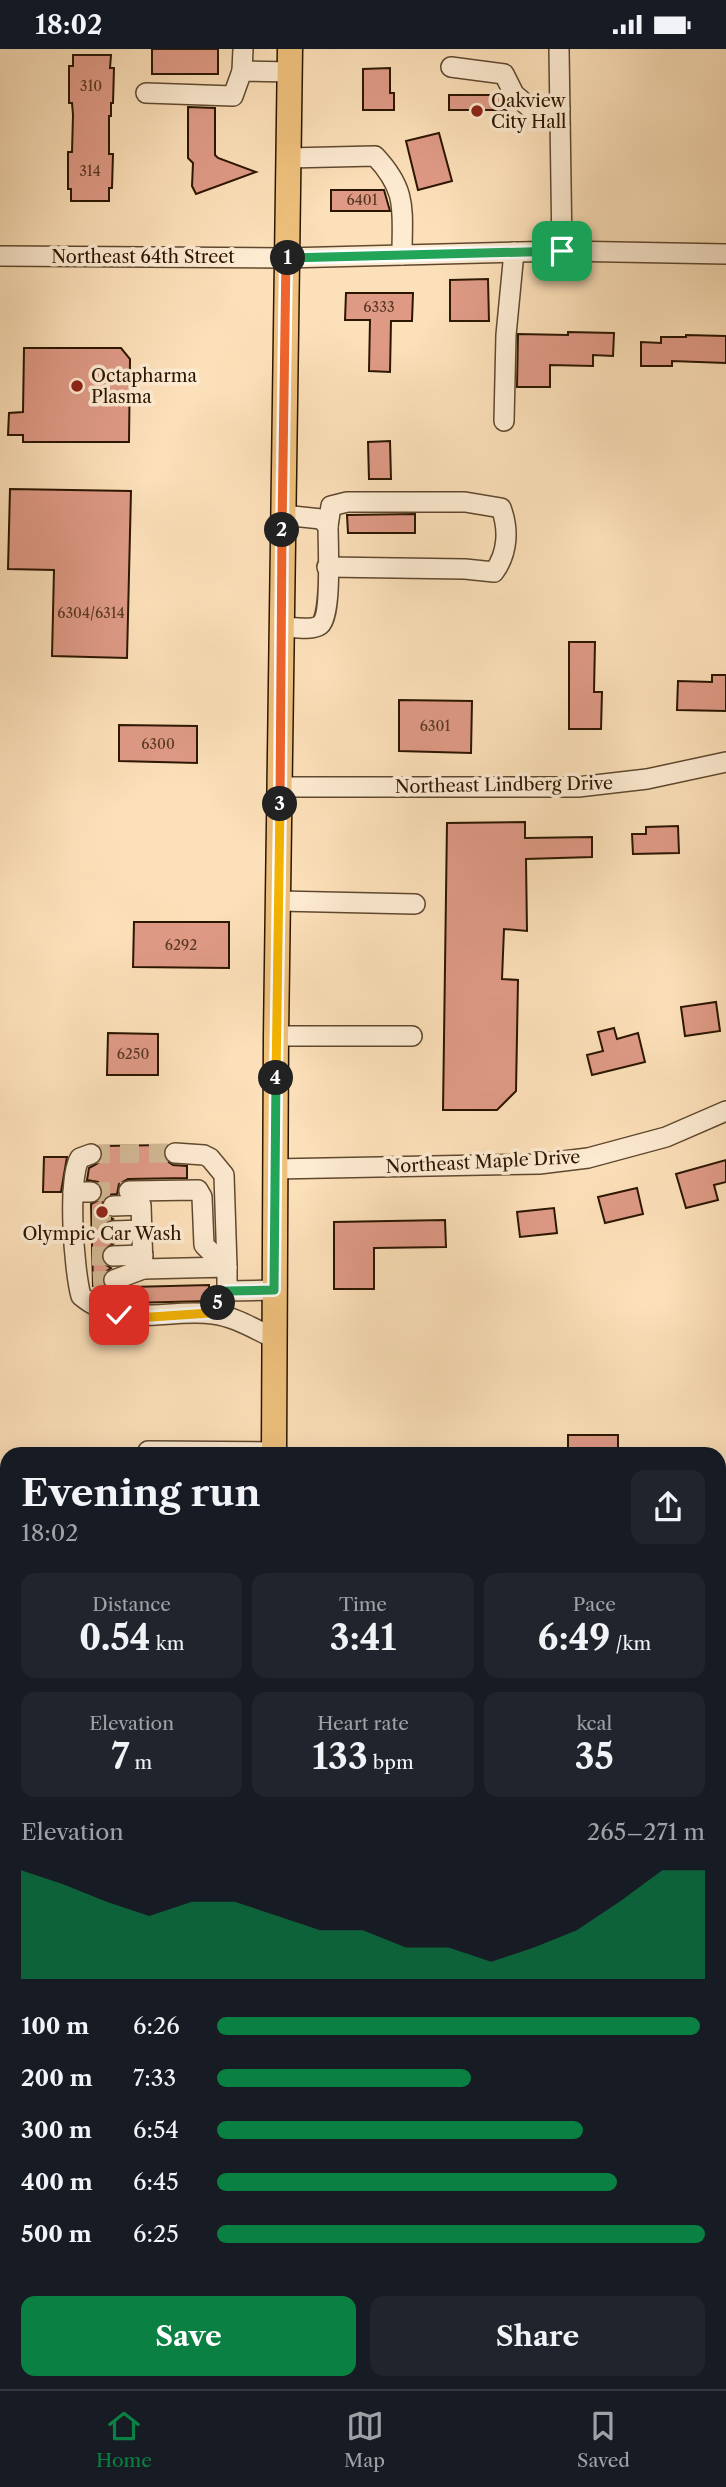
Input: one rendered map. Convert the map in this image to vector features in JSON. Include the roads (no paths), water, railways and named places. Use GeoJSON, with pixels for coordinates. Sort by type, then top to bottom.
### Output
{"type":"FeatureCollection","features":[{"type":"Feature","properties":{"kind":"main road"},"geometry":{"type":"LineString","coordinates":[[274,1447],[274,1169],[290,61]]}},
{"type":"Feature","properties":{"kind":"street"},"geometry":{"type":"LineString","coordinates":[[146,93],[233,96],[242,71],[243,49]]}},
{"type":"Feature","properties":{"kind":"street"},"geometry":{"type":"LineString","coordinates":[[559,49],[562,251]]}},
{"type":"Feature","properties":{"kind":"street"},"geometry":{"type":"LineString","coordinates":[[242,71],[290,61]]}},
{"type":"Feature","properties":{"kind":"street"},"geometry":{"type":"LineString","coordinates":[[451,67],[504,74],[514,94],[528,107],[560,109]]}},
{"type":"Feature","properties":{"kind":"street"},"geometry":{"type":"LineString","coordinates":[[288,158],[375,156],[388,170],[400,192],[402,255]]}},
{"type":"Feature","properties":{"kind":"street","name":"Northeast 64th Street"},"geometry":{"type":"LineString","coordinates":[[0,256],[286,258],[562,251],[726,254]]}},
{"type":"Feature","properties":{"kind":"street"},"geometry":{"type":"LineString","coordinates":[[504,421],[506,335],[514,252]]}},
{"type":"Feature","properties":{"kind":"street"},"geometry":{"type":"LineString","coordinates":[[281,627],[317,628],[323,623],[327,611],[327,567],[328,526],[331,506],[347,502],[465,502],[500,507],[506,522],[504,559],[494,572],[465,569],[327,567]]}},
{"type":"Feature","properties":{"kind":"street"},"geometry":{"type":"LineString","coordinates":[[282,515],[321,519],[328,526]]}},
{"type":"Feature","properties":{"kind":"street","name":"Northeast Lindberg Drive"},"geometry":{"type":"LineString","coordinates":[[280,787],[578,787],[647,779],[726,762]]}},
{"type":"Feature","properties":{"kind":"street"},"geometry":{"type":"LineString","coordinates":[[279,901],[415,904]]}},
{"type":"Feature","properties":{"kind":"street"},"geometry":{"type":"LineString","coordinates":[[276,1035],[412,1035]]}},
{"type":"Feature","properties":{"kind":"street","name":"Northeast Maple Drive"},"geometry":{"type":"LineString","coordinates":[[274,1169],[539,1164],[635,1147],[666,1137],[726,1111]]}},
{"type":"Feature","properties":{"kind":"street"},"geometry":{"type":"LineString","coordinates":[[175,1153],[204,1154],[223,1173],[220,1260],[227,1291]]}},
{"type":"Feature","properties":{"kind":"street"},"geometry":{"type":"LineString","coordinates":[[91,1154],[77,1162],[73,1177],[83,1237],[81,1296],[119,1315],[151,1317],[210,1313],[239,1320],[274,1338]]}},
{"type":"Feature","properties":{"kind":"street"},"geometry":{"type":"LineString","coordinates":[[113,1243],[140,1230],[198,1190],[202,1197],[204,1245],[220,1260]]}},
{"type":"Feature","properties":{"kind":"street"},"geometry":{"type":"LineString","coordinates":[[113,1243],[140,1230],[220,1260]]}},
{"type":"Feature","properties":{"kind":"street"},"geometry":{"type":"LineString","coordinates":[[113,1243],[140,1230]]}},
{"type":"Feature","properties":{"kind":"street"},"geometry":{"type":"LineString","coordinates":[[227,1291],[274,1290]]}},
{"type":"Feature","properties":{"kind":"street"},"geometry":{"type":"LineString","coordinates":[[210,1313],[227,1291]]}},
{"type":"Feature","properties":{"kind":"tunnel"},"geometry":{"type":"LineString","coordinates":[[91,1154],[175,1153]]}},
{"type":"Feature","properties":{"kind":"tunnel"},"geometry":{"type":"LineString","coordinates":[[91,1192],[129,1191]]}},
{"type":"Feature","properties":{"kind":"tunnel"},"geometry":{"type":"LineString","coordinates":[[92,1218],[113,1218]]}},
{"type":"Feature","properties":{"kind":"tunnel"},"geometry":{"type":"LineString","coordinates":[[92,1256],[113,1256]]}},
{"type":"Feature","properties":{"kind":"tunnel"},"geometry":{"type":"LineString","coordinates":[[93,1281],[114,1280]]}},
{"type":"Feature","properties":{"kind":"place","name":"Oakview City Hall"},"geometry":{"type":"Point","coordinates":[477,111]}},
{"type":"Feature","properties":{"kind":"place","name":"Octapharma Plasma"},"geometry":{"type":"Point","coordinates":[77,386]}},
{"type":"Feature","properties":{"kind":"place","name":"Olympic Car Wash"},"geometry":{"type":"Point","coordinates":[102,1212]}}]}
